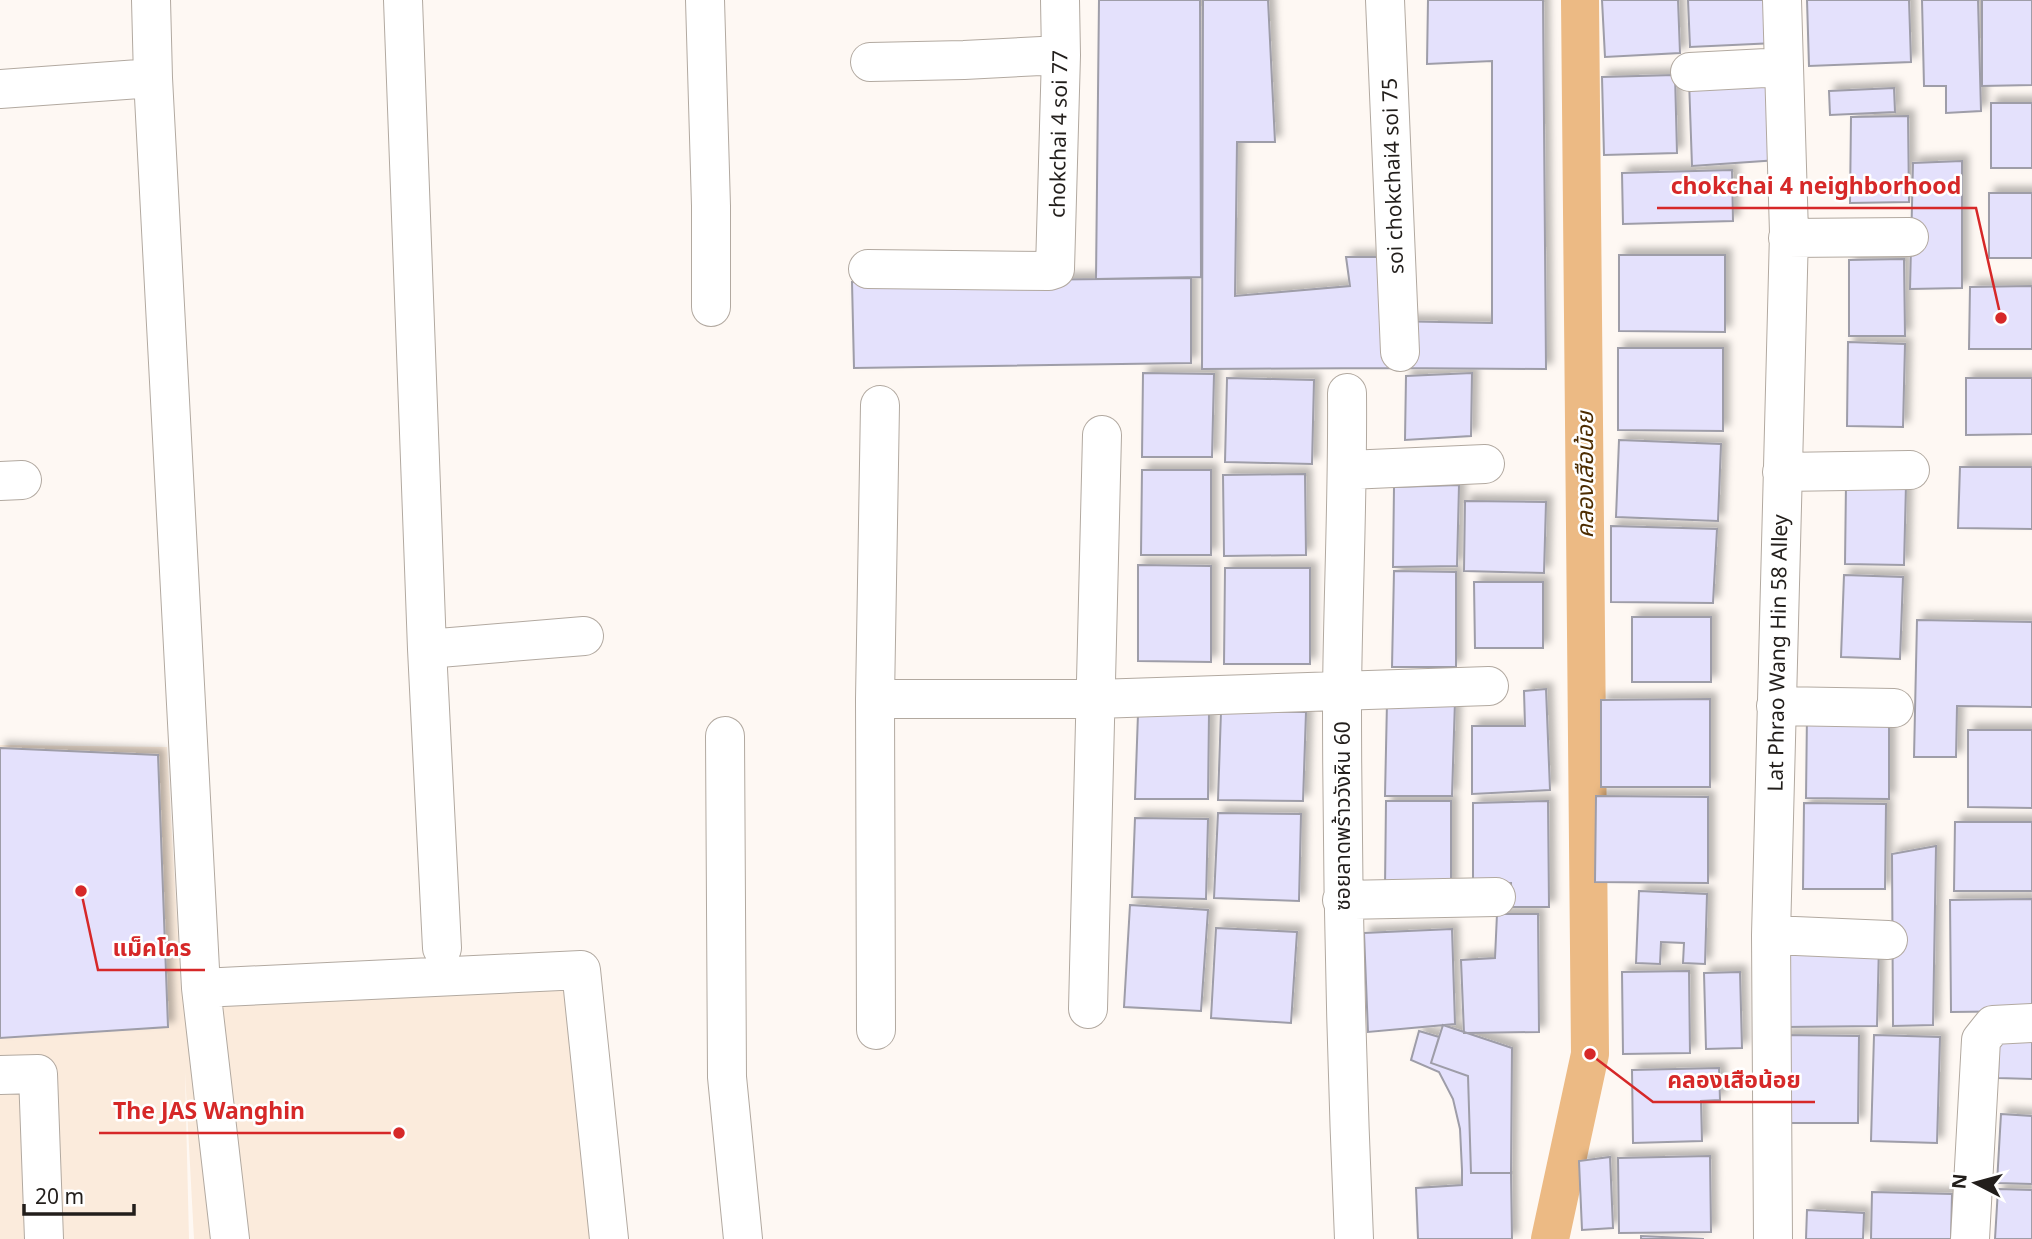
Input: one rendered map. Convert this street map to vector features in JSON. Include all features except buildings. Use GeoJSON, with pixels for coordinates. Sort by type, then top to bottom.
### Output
{"type":"FeatureCollection","features":[{"type":"Feature","properties":{"kind":"street"},"geometry":{"type":"LineString","coordinates":[[151,0],[201,988],[230,1239]]}},
{"type":"Feature","properties":{"kind":"street"},"geometry":{"type":"LineString","coordinates":[[403,0],[427,649],[442,948]]}},
{"type":"Feature","properties":{"kind":"street"},"geometry":{"type":"LineString","coordinates":[[705,0],[711,307]]}},
{"type":"Feature","properties":{"kind":"street","name":"chokchai 4 soi 77"},"geometry":{"type":"LineString","coordinates":[[868,269],[1055,269],[1060,0]]}},
{"type":"Feature","properties":{"kind":"street","name":"soi chokchai4 soi 75"},"geometry":{"type":"LineString","coordinates":[[1385,0],[1400,352]]}},
{"type":"Feature","properties":{"kind":"street","name":"Lat Phrao Wang Hin 58 Alley"},"geometry":{"type":"LineString","coordinates":[[1773,1239],[1771,935],[1788,238],[1782,0]]}},
{"type":"Feature","properties":{"kind":"street"},"geometry":{"type":"LineString","coordinates":[[870,62],[1061,55]]}},
{"type":"Feature","properties":{"kind":"street"},"geometry":{"type":"LineString","coordinates":[[1690,72],[1783,67]]}},
{"type":"Feature","properties":{"kind":"street"},"geometry":{"type":"LineString","coordinates":[[0,89],[153,78]]}},
{"type":"Feature","properties":{"kind":"street"},"geometry":{"type":"LineString","coordinates":[[1788,238],[1909,237]]}},
{"type":"Feature","properties":{"kind":"street","name":"ซอยลาดพร้าววังหิน 60"},"geometry":{"type":"LineString","coordinates":[[1347,393],[1342,900],[1354,1239]]}},
{"type":"Feature","properties":{"kind":"street"},"geometry":{"type":"LineString","coordinates":[[876,1030],[875,699],[880,405]]}},
{"type":"Feature","properties":{"kind":"street"},"geometry":{"type":"LineString","coordinates":[[1088,1009],[1102,435]]}},
{"type":"Feature","properties":{"kind":"street"},"geometry":{"type":"LineString","coordinates":[[1348,470],[1485,464]]}},
{"type":"Feature","properties":{"kind":"street"},"geometry":{"type":"LineString","coordinates":[[1782,472],[1910,470]]}},
{"type":"Feature","properties":{"kind":"street"},"geometry":{"type":"LineString","coordinates":[[427,649],[584,636]]}},
{"type":"Feature","properties":{"kind":"street"},"geometry":{"type":"LineString","coordinates":[[875,699],[1096,699],[1489,686]]}},
{"type":"Feature","properties":{"kind":"street"},"geometry":{"type":"LineString","coordinates":[[1776,706],[1894,708]]}},
{"type":"Feature","properties":{"kind":"street"},"geometry":{"type":"LineString","coordinates":[[725,736],[727,1077],[743,1239]]}},
{"type":"Feature","properties":{"kind":"street"},"geometry":{"type":"LineString","coordinates":[[1342,900],[1496,897]]}},
{"type":"Feature","properties":{"kind":"street"},"geometry":{"type":"LineString","coordinates":[[1771,935],[1888,940]]}},
{"type":"Feature","properties":{"kind":"street"},"geometry":{"type":"LineString","coordinates":[[201,988],[581,970],[609,1239]]}},
{"type":"Feature","properties":{"kind":"street"},"geometry":{"type":"LineString","coordinates":[[1970,1239],[1981,1040],[1993,1025],[2032,1023]]}},
{"type":"Feature","properties":{"kind":"street"},"geometry":{"type":"LineString","coordinates":[[0,1075],[38,1074],[44,1239]]}},
{"type":"Feature","properties":{"kind":"shaded area"},"geometry":{"type":"Polygon","coordinates":[[[0,745],[167,747],[181,989],[590,954],[621,1239],[194,1239],[185,1072],[189,1239],[0,1239],[0,745]]]}},
{"type":"Feature","properties":{"kind":"waterway","name":"คลองเสือน้อย"},"geometry":{"type":"LineString","coordinates":[[1550,1239],[1590,1054],[1580,0]]}},
{"type":"Feature","properties":{"kind":"place","name":"chokchai 4 neighborhood"},"geometry":{"type":"Point","coordinates":[2001,318]}},
{"type":"Feature","properties":{"kind":"place","name":"แม็คโคร"},"geometry":{"type":"Point","coordinates":[81,891]}},
{"type":"Feature","properties":{"kind":"place","name":"คลองเสือน้อย"},"geometry":{"type":"Point","coordinates":[1590,1054]}},
{"type":"Feature","properties":{"kind":"place","name":"The JAS Wanghin"},"geometry":{"type":"Point","coordinates":[399,1133]}}]}
